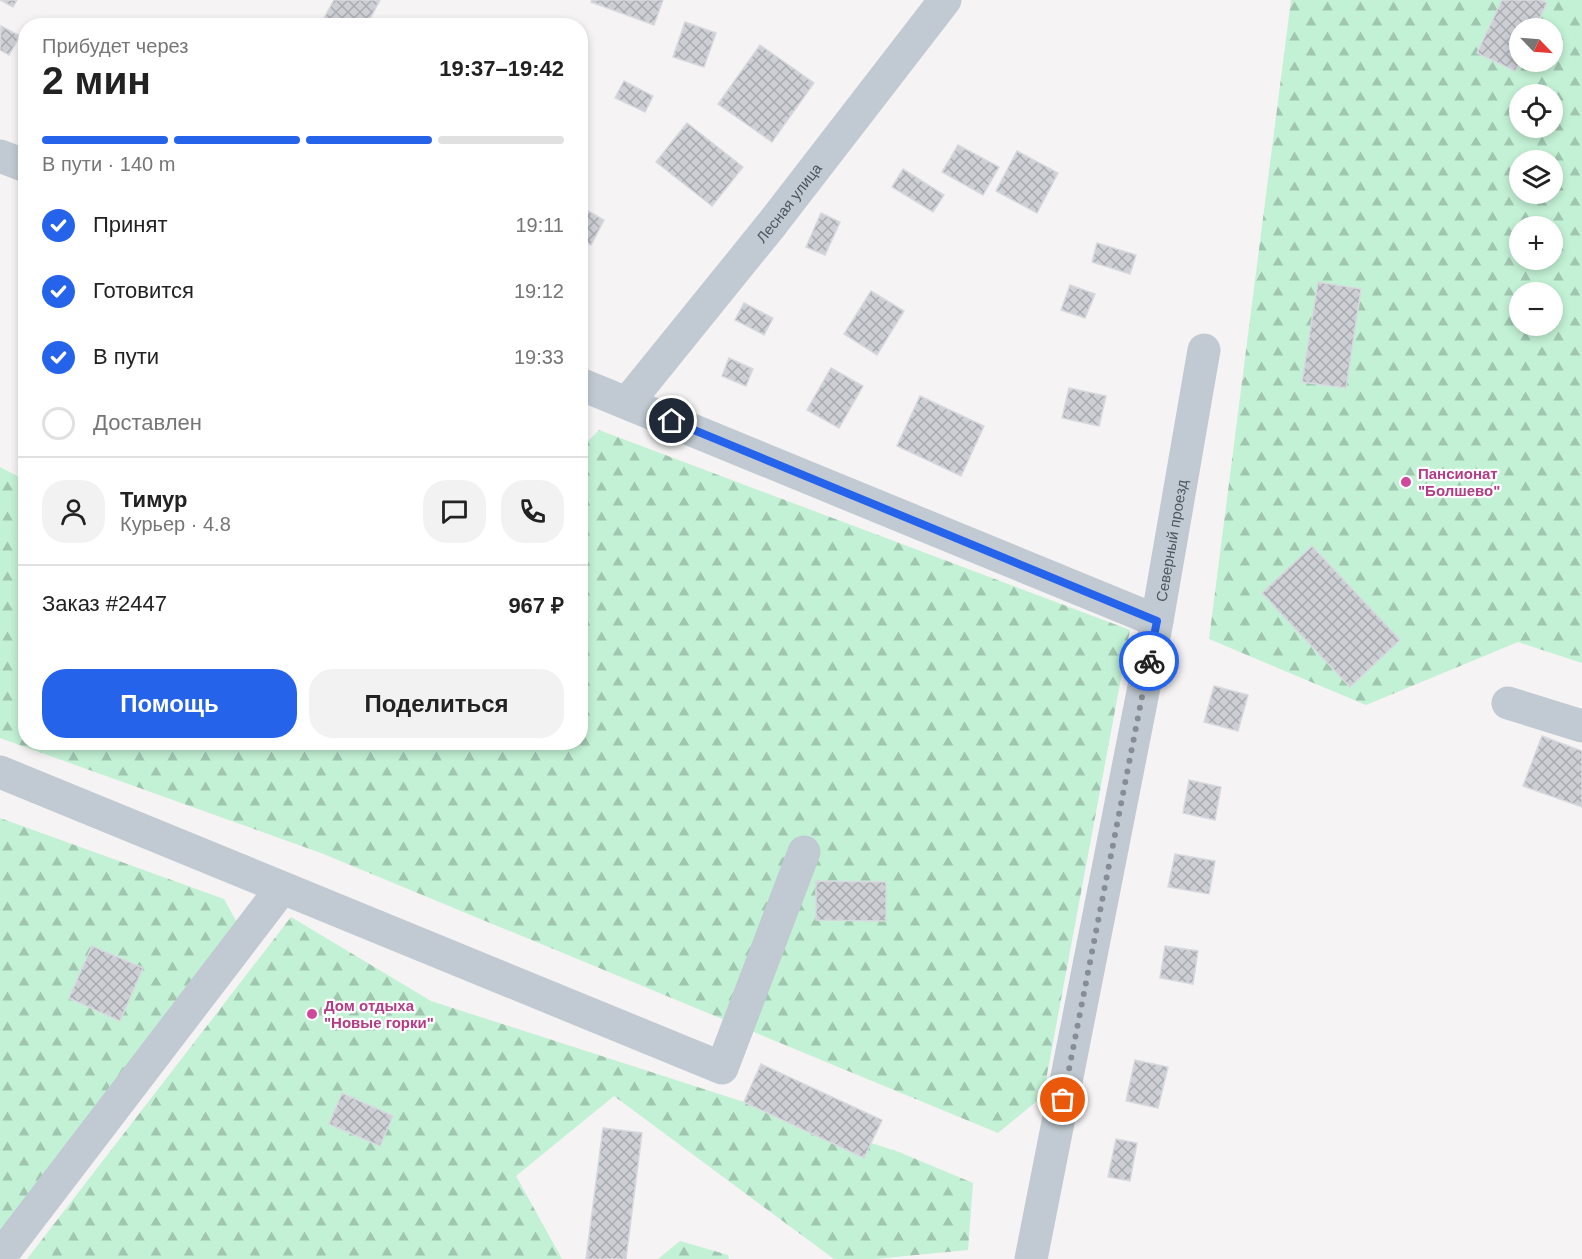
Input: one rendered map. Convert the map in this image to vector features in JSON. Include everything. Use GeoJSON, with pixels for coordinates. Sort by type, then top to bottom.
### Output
{"type":"FeatureCollection","features":[{"type":"Feature","properties":{"kind":"street","name":"Лесная улица"},"geometry":{"type":"LineString","coordinates":[[628,402],[772,224],[945,0]]}},
{"type":"Feature","properties":{"kind":"street"},"geometry":{"type":"LineString","coordinates":[[0,156],[18,163]]}},
{"type":"Feature","properties":{"kind":"street","name":"Северный проезд"},"geometry":{"type":"LineString","coordinates":[[1031,1259],[1157,621],[1204,350]]}},
{"type":"Feature","properties":{"kind":"street"},"geometry":{"type":"LineString","coordinates":[[588,387],[1157,621]]}},
{"type":"Feature","properties":{"kind":"street"},"geometry":{"type":"LineString","coordinates":[[1509,703],[1582,726]]}},
{"type":"Feature","properties":{"kind":"street"},"geometry":{"type":"LineString","coordinates":[[0,772],[722,1068],[804,852]]}},
{"type":"Feature","properties":{"kind":"street"},"geometry":{"type":"LineString","coordinates":[[0,1257],[282,888]]}},
{"type":"Feature","properties":{"kind":"green space","name":"Пансионат \"Болшево\""},"geometry":{"type":"Polygon","coordinates":[[[1291,0],[1582,0],[1582,663],[1518,642],[1366,705],[1209,639],[1291,0]]]}},
{"type":"Feature","properties":{"kind":"green space"},"geometry":{"type":"Polygon","coordinates":[[[599,430],[1130,630],[1043,1096],[998,1133],[321,853],[33,750],[588,750],[588,441],[599,430]]]}},
{"type":"Feature","properties":{"kind":"green space"},"geometry":{"type":"Polygon","coordinates":[[[0,467],[18,476],[18,744],[0,738],[0,467]]]}},
{"type":"Feature","properties":{"kind":"green space"},"geometry":{"type":"Polygon","coordinates":[[[0,818],[224,899],[239,926],[0,1231],[0,818]]]}},
{"type":"Feature","properties":{"kind":"green space"},"geometry":{"type":"Polygon","coordinates":[[[291,917],[431,1001],[899,1152],[973,1183],[968,1250],[875,1259],[834,1259],[614,1096],[516,1176],[562,1259],[27,1259],[291,917]]]}},
{"type":"Feature","properties":{"kind":"green space"},"geometry":{"type":"Polygon","coordinates":[[[680,1241],[728,1255],[729,1259],[658,1259],[680,1241]]]}},
{"type":"Feature","properties":{"kind":"building"},"geometry":{"type":"Polygon","coordinates":[[[0,0],[17,0],[13,7],[0,0]]]}},
{"type":"Feature","properties":{"kind":"building"},"geometry":{"type":"Polygon","coordinates":[[[334,0],[380,0],[370,18],[324,18],[334,0]]]}},
{"type":"Feature","properties":{"kind":"building"},"geometry":{"type":"Polygon","coordinates":[[[592,0],[663,0],[654,25],[591,2],[592,0]]]}},
{"type":"Feature","properties":{"kind":"building"},"geometry":{"type":"Polygon","coordinates":[[[1502,0],[1541,0],[1547,3],[1540,18],[1509,18],[1509,68],[1477,53],[1502,0]]]}},
{"type":"Feature","properties":{"kind":"building"},"geometry":{"type":"Polygon","coordinates":[[[685,22],[716,33],[704,67],[673,57],[685,22]]]}},
{"type":"Feature","properties":{"kind":"building"},"geometry":{"type":"Polygon","coordinates":[[[1,26],[18,35],[18,39],[9,55],[0,50],[1,26]]]}},
{"type":"Feature","properties":{"kind":"building"},"geometry":{"type":"Polygon","coordinates":[[[760,45],[814,83],[772,142],[718,104],[760,45]]]}},
{"type":"Feature","properties":{"kind":"building"},"geometry":{"type":"Polygon","coordinates":[[[624,81],[653,96],[645,112],[615,98],[624,81]]]}},
{"type":"Feature","properties":{"kind":"building"},"geometry":{"type":"Polygon","coordinates":[[[687,123],[743,167],[712,206],[656,162],[687,123]]]}},
{"type":"Feature","properties":{"kind":"building"},"geometry":{"type":"Polygon","coordinates":[[[958,145],[999,167],[983,195],[942,172],[958,145]]]}},
{"type":"Feature","properties":{"kind":"building"},"geometry":{"type":"Polygon","coordinates":[[[1017,151],[1058,173],[1037,213],[996,191],[1017,151]]]}},
{"type":"Feature","properties":{"kind":"building"},"geometry":{"type":"Polygon","coordinates":[[[903,169],[944,195],[933,212],[892,187],[903,169]]]}},
{"type":"Feature","properties":{"kind":"building"},"geometry":{"type":"Polygon","coordinates":[[[588,211],[604,220],[591,245],[588,243],[588,211]]]}},
{"type":"Feature","properties":{"kind":"building"},"geometry":{"type":"Polygon","coordinates":[[[821,213],[840,222],[825,255],[806,247],[821,213]]]}},
{"type":"Feature","properties":{"kind":"building"},"geometry":{"type":"Polygon","coordinates":[[[1097,243],[1136,255],[1130,274],[1092,262],[1097,243]]]}},
{"type":"Feature","properties":{"kind":"building"},"geometry":{"type":"Polygon","coordinates":[[[1318,282],[1361,289],[1346,388],[1302,382],[1318,282]]]}},
{"type":"Feature","properties":{"kind":"building"},"geometry":{"type":"Polygon","coordinates":[[[1070,285],[1095,294],[1085,318],[1061,310],[1070,285]]]}},
{"type":"Feature","properties":{"kind":"building"},"geometry":{"type":"Polygon","coordinates":[[[871,291],[904,311],[877,355],[844,334],[871,291]]]}},
{"type":"Feature","properties":{"kind":"building"},"geometry":{"type":"Polygon","coordinates":[[[744,303],[773,318],[764,335],[735,320],[744,303]]]}},
{"type":"Feature","properties":{"kind":"building"},"geometry":{"type":"Polygon","coordinates":[[[729,358],[753,369],[746,386],[722,376],[729,358]]]}},
{"type":"Feature","properties":{"kind":"building"},"geometry":{"type":"Polygon","coordinates":[[[831,368],[863,386],[839,428],[807,410],[831,368]]]}},
{"type":"Feature","properties":{"kind":"building"},"geometry":{"type":"Polygon","coordinates":[[[1069,388],[1106,396],[1099,426],[1062,418],[1069,388]]]}},
{"type":"Feature","properties":{"kind":"building"},"geometry":{"type":"Polygon","coordinates":[[[920,396],[984,426],[961,476],[897,446],[920,396]]]}},
{"type":"Feature","properties":{"kind":"building"},"geometry":{"type":"Polygon","coordinates":[[[1312,546],[1400,640],[1350,687],[1262,593],[1312,546]]]}},
{"type":"Feature","properties":{"kind":"building"},"geometry":{"type":"Polygon","coordinates":[[[1214,686],[1248,695],[1238,731],[1204,722],[1214,686]]]}},
{"type":"Feature","properties":{"kind":"building"},"geometry":{"type":"Polygon","coordinates":[[[1542,736],[1582,751],[1582,807],[1523,786],[1542,736]]]}},
{"type":"Feature","properties":{"kind":"building"},"geometry":{"type":"Polygon","coordinates":[[[1189,780],[1221,787],[1215,820],[1183,813],[1189,780]]]}},
{"type":"Feature","properties":{"kind":"building"},"geometry":{"type":"Polygon","coordinates":[[[1175,854],[1215,861],[1209,894],[1168,887],[1175,854]]]}},
{"type":"Feature","properties":{"kind":"building"},"geometry":{"type":"Polygon","coordinates":[[[816,881],[886,882],[886,921],[816,920],[816,881]]]}},
{"type":"Feature","properties":{"kind":"building"},"geometry":{"type":"Polygon","coordinates":[[[92,946],[143,968],[120,1021],[69,998],[92,946]]]}},
{"type":"Feature","properties":{"kind":"building"},"geometry":{"type":"Polygon","coordinates":[[[1165,946],[1198,951],[1193,984],[1160,978],[1165,946]]]}},
{"type":"Feature","properties":{"kind":"building"},"geometry":{"type":"Polygon","coordinates":[[[1135,1060],[1168,1067],[1158,1108],[1126,1101],[1135,1060]]]}},
{"type":"Feature","properties":{"kind":"building"},"geometry":{"type":"Polygon","coordinates":[[[761,1064],[882,1120],[864,1158],[744,1102],[761,1064]]]}},
{"type":"Feature","properties":{"kind":"building"},"geometry":{"type":"Polygon","coordinates":[[[342,1093],[393,1116],[380,1146],[329,1124],[342,1093]]]}},
{"type":"Feature","properties":{"kind":"building"},"geometry":{"type":"Polygon","coordinates":[[[603,1128],[642,1133],[626,1259],[586,1259],[603,1128]]]}},
{"type":"Feature","properties":{"kind":"building"},"geometry":{"type":"Polygon","coordinates":[[[1116,1139],[1137,1143],[1130,1181],[1108,1177],[1116,1139]]]}},
{"type":"Feature","properties":{"kind":"way so far"},"geometry":{"type":"LineString","coordinates":[[1063,1100],[1149,661]]}},
{"type":"Feature","properties":{"kind":"place","name":"Пансионат \"Болшево\""},"geometry":{"type":"Point","coordinates":[1406,482]}},
{"type":"Feature","properties":{"kind":"place","name":"Дом отдыха \"Новые горки\""},"geometry":{"type":"Point","coordinates":[312,1014]}},
{"type":"Feature","properties":{"kind":"route"},"geometry":{"type":"LineString","coordinates":[[672,421],[1157,621],[1149,661]]}}]}
